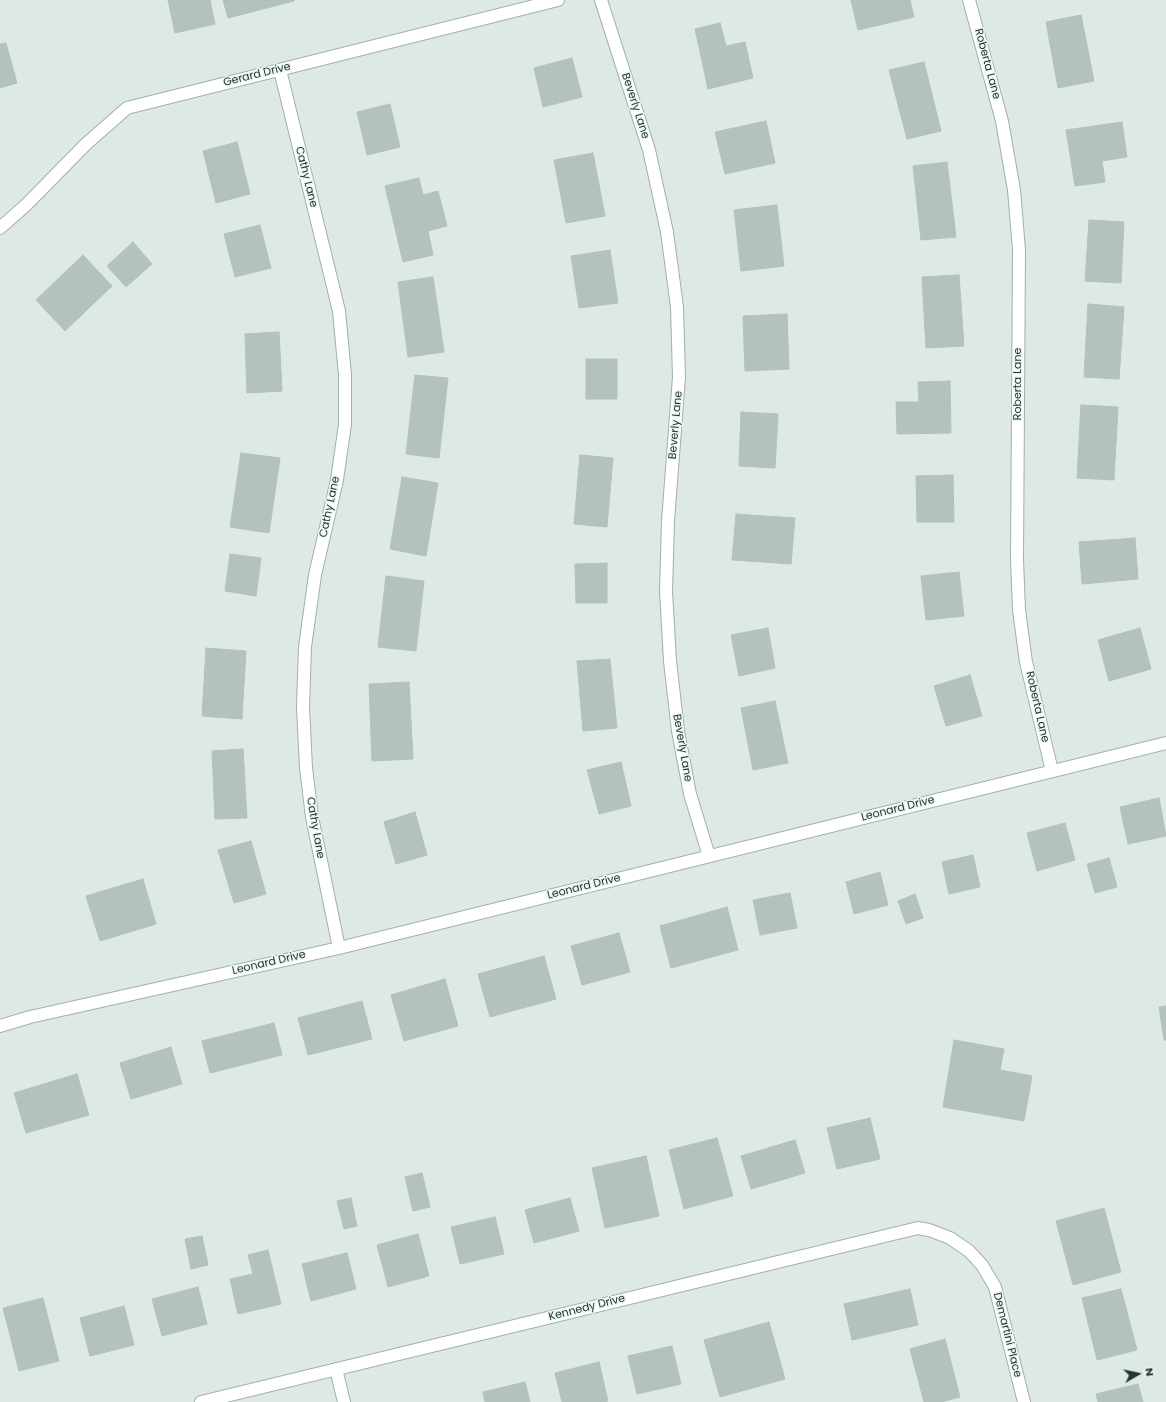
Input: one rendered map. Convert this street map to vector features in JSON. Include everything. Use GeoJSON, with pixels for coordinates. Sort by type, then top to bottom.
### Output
{"type":"FeatureCollection","features":[{"type":"Feature","properties":{"kind":"street","name":"Gerard Drive"},"geometry":{"type":"LineString","coordinates":[[0,228],[26,205],[86,144],[127,108],[558,0]]}},
{"type":"Feature","properties":{"kind":"street","name":"Beverly Lane"},"geometry":{"type":"LineString","coordinates":[[601,0],[649,150],[667,232],[677,307],[679,377],[668,521],[666,591],[670,661],[678,730],[690,794],[709,856]]}},
{"type":"Feature","properties":{"kind":"street","name":"Roberta Lane"},"geometry":{"type":"LineString","coordinates":[[969,0],[1002,120],[1014,190],[1019,250],[1017,559],[1019,610],[1026,662],[1052,771]]}},
{"type":"Feature","properties":{"kind":"street","name":"Cathy Lane"},"geometry":{"type":"LineString","coordinates":[[280,70],[339,311],[345,375],[345,424],[337,480],[315,575],[305,647],[303,707],[306,768],[312,817],[339,948]]}},
{"type":"Feature","properties":{"kind":"street","name":"Leonard Drive"},"geometry":{"type":"LineString","coordinates":[[0,1026],[38,1015],[339,948],[1166,743]]}},
{"type":"Feature","properties":{"kind":"street","name":"Kennedy Drive"},"geometry":{"type":"LineString","coordinates":[[201,1402],[918,1228],[929,1230],[950,1238],[969,1251]]}},
{"type":"Feature","properties":{"kind":"street","name":"Demartini Place"},"geometry":{"type":"LineString","coordinates":[[969,1251],[982,1265],[995,1288],[1024,1402]]}},
{"type":"Feature","properties":{"kind":"street"},"geometry":{"type":"LineString","coordinates":[[336,1369],[344,1402]]}},
{"type":"Feature","properties":{"kind":"building"},"geometry":{"type":"Polygon","coordinates":[[[168,0],[210,0],[215,24],[175,33],[168,0]]]}},
{"type":"Feature","properties":{"kind":"building"},"geometry":{"type":"Polygon","coordinates":[[[223,0],[294,0],[294,1],[228,18],[223,0]]]}},
{"type":"Feature","properties":{"kind":"building"},"geometry":{"type":"Polygon","coordinates":[[[851,0],[910,0],[914,17],[858,30],[851,0]]]}},
{"type":"Feature","properties":{"kind":"building"},"geometry":{"type":"Polygon","coordinates":[[[1081,15],[1094,81],[1058,88],[1046,22],[1081,15]]]}},
{"type":"Feature","properties":{"kind":"building"},"geometry":{"type":"Polygon","coordinates":[[[720,23],[726,46],[745,42],[753,78],[708,89],[695,29],[720,23]]]}},
{"type":"Feature","properties":{"kind":"building"},"geometry":{"type":"Polygon","coordinates":[[[6,43],[17,83],[0,88],[0,44],[6,43]]]}},
{"type":"Feature","properties":{"kind":"building"},"geometry":{"type":"Polygon","coordinates":[[[572,58],[582,97],[543,107],[534,68],[572,58]]]}},
{"type":"Feature","properties":{"kind":"building"},"geometry":{"type":"Polygon","coordinates":[[[924,62],[941,131],[907,139],[889,70],[924,62]]]}},
{"type":"Feature","properties":{"kind":"building"},"geometry":{"type":"Polygon","coordinates":[[[390,104],[400,147],[367,155],[357,112],[390,104]]]}},
{"type":"Feature","properties":{"kind":"building"},"geometry":{"type":"Polygon","coordinates":[[[766,121],[775,163],[725,174],[715,132],[766,121]]]}},
{"type":"Feature","properties":{"kind":"building"},"geometry":{"type":"Polygon","coordinates":[[[1122,122],[1127,157],[1102,161],[1105,182],[1075,186],[1066,130],[1122,122]]]}},
{"type":"Feature","properties":{"kind":"building"},"geometry":{"type":"Polygon","coordinates":[[[237,142],[250,194],[216,203],[203,151],[237,142]]]}},
{"type":"Feature","properties":{"kind":"building"},"geometry":{"type":"Polygon","coordinates":[[[593,153],[605,216],[566,223],[554,160],[593,153]]]}},
{"type":"Feature","properties":{"kind":"building"},"geometry":{"type":"Polygon","coordinates":[[[947,162],[956,237],[921,240],[913,166],[947,162]]]}},
{"type":"Feature","properties":{"kind":"building"},"geometry":{"type":"Polygon","coordinates":[[[419,178],[423,195],[438,191],[447,226],[428,231],[433,255],[403,262],[385,186],[419,178]]]}},
{"type":"Feature","properties":{"kind":"building"},"geometry":{"type":"Polygon","coordinates":[[[777,205],[784,266],[741,271],[734,210],[777,205]]]}},
{"type":"Feature","properties":{"kind":"building"},"geometry":{"type":"Polygon","coordinates":[[[1089,220],[1124,222],[1121,283],[1085,281],[1089,220]]]}},
{"type":"Feature","properties":{"kind":"building"},"geometry":{"type":"Polygon","coordinates":[[[260,225],[271,268],[235,277],[224,234],[260,225]]]}},
{"type":"Feature","properties":{"kind":"building"},"geometry":{"type":"Polygon","coordinates":[[[133,242],[152,264],[126,287],[107,266],[133,242]]]}},
{"type":"Feature","properties":{"kind":"building"},"geometry":{"type":"Polygon","coordinates":[[[610,250],[618,303],[579,308],[571,256],[610,250]]]}},
{"type":"Feature","properties":{"kind":"building"},"geometry":{"type":"Polygon","coordinates":[[[83,255],[112,286],[65,331],[36,300],[83,255]]]}},
{"type":"Feature","properties":{"kind":"building"},"geometry":{"type":"Polygon","coordinates":[[[959,275],[964,346],[926,348],[922,277],[959,275]]]}},
{"type":"Feature","properties":{"kind":"building"},"geometry":{"type":"Polygon","coordinates":[[[433,277],[444,352],[408,357],[398,282],[433,277]]]}},
{"type":"Feature","properties":{"kind":"building"},"geometry":{"type":"Polygon","coordinates":[[[1088,304],[1124,307],[1119,379],[1084,377],[1088,304]]]}},
{"type":"Feature","properties":{"kind":"building"},"geometry":{"type":"Polygon","coordinates":[[[787,314],[789,369],[745,371],[743,316],[787,314]]]}},
{"type":"Feature","properties":{"kind":"building"},"geometry":{"type":"Polygon","coordinates":[[[279,332],[282,391],[247,393],[245,334],[279,332]]]}},
{"type":"Feature","properties":{"kind":"building"},"geometry":{"type":"Polygon","coordinates":[[[586,359],[617,359],[617,399],[586,399],[586,359]]]}},
{"type":"Feature","properties":{"kind":"building"},"geometry":{"type":"Polygon","coordinates":[[[415,375],[448,378],[439,458],[406,454],[415,375]]]}},
{"type":"Feature","properties":{"kind":"building"},"geometry":{"type":"Polygon","coordinates":[[[950,381],[951,433],[897,434],[896,402],[919,402],[918,382],[950,381]]]}},
{"type":"Feature","properties":{"kind":"building"},"geometry":{"type":"Polygon","coordinates":[[[1081,405],[1118,407],[1114,480],[1077,478],[1081,405]]]}},
{"type":"Feature","properties":{"kind":"building"},"geometry":{"type":"Polygon","coordinates":[[[741,412],[778,414],[775,468],[739,466],[741,412]]]}},
{"type":"Feature","properties":{"kind":"building"},"geometry":{"type":"Polygon","coordinates":[[[241,453],[280,458],[269,533],[230,527],[241,453]]]}},
{"type":"Feature","properties":{"kind":"building"},"geometry":{"type":"Polygon","coordinates":[[[580,455],[613,458],[607,527],[574,524],[580,455]]]}},
{"type":"Feature","properties":{"kind":"building"},"geometry":{"type":"Polygon","coordinates":[[[953,475],[954,522],[917,522],[916,476],[953,475]]]}},
{"type":"Feature","properties":{"kind":"building"},"geometry":{"type":"Polygon","coordinates":[[[402,477],[438,483],[426,556],[390,549],[402,477]]]}},
{"type":"Feature","properties":{"kind":"building"},"geometry":{"type":"Polygon","coordinates":[[[736,514],[795,518],[791,564],[732,560],[736,514]]]}},
{"type":"Feature","properties":{"kind":"building"},"geometry":{"type":"Polygon","coordinates":[[[1135,538],[1138,579],[1082,584],[1079,542],[1135,538]]]}},
{"type":"Feature","properties":{"kind":"building"},"geometry":{"type":"Polygon","coordinates":[[[230,554],[261,558],[256,596],[225,591],[230,554]]]}},
{"type":"Feature","properties":{"kind":"building"},"geometry":{"type":"Polygon","coordinates":[[[607,563],[607,603],[576,603],[575,564],[607,563]]]}},
{"type":"Feature","properties":{"kind":"building"},"geometry":{"type":"Polygon","coordinates":[[[959,572],[964,616],[926,620],[921,576],[959,572]]]}},
{"type":"Feature","properties":{"kind":"building"},"geometry":{"type":"Polygon","coordinates":[[[386,576],[424,581],[416,651],[378,647],[386,576]]]}},
{"type":"Feature","properties":{"kind":"building"},"geometry":{"type":"Polygon","coordinates":[[[768,628],[775,668],[739,676],[731,635],[768,628]]]}},
{"type":"Feature","properties":{"kind":"building"},"geometry":{"type":"Polygon","coordinates":[[[1140,628],[1151,669],[1109,681],[1098,640],[1140,628]]]}},
{"type":"Feature","properties":{"kind":"building"},"geometry":{"type":"Polygon","coordinates":[[[206,648],[246,651],[242,719],[202,716],[206,648]]]}},
{"type":"Feature","properties":{"kind":"building"},"geometry":{"type":"Polygon","coordinates":[[[610,659],[617,728],[583,731],[577,661],[610,659]]]}},
{"type":"Feature","properties":{"kind":"building"},"geometry":{"type":"Polygon","coordinates":[[[970,675],[982,716],[946,726],[934,686],[970,675]]]}},
{"type":"Feature","properties":{"kind":"building"},"geometry":{"type":"Polygon","coordinates":[[[409,682],[413,759],[372,761],[369,684],[409,682]]]}},
{"type":"Feature","properties":{"kind":"building"},"geometry":{"type":"Polygon","coordinates":[[[775,701],[788,763],[753,770],[741,708],[775,701]]]}},
{"type":"Feature","properties":{"kind":"building"},"geometry":{"type":"Polygon","coordinates":[[[243,749],[247,818],[215,819],[212,751],[243,749]]]}},
{"type":"Feature","properties":{"kind":"building"},"geometry":{"type":"Polygon","coordinates":[[[621,762],[631,806],[599,814],[587,770],[621,762]]]}},
{"type":"Feature","properties":{"kind":"building"},"geometry":{"type":"Polygon","coordinates":[[[1159,798],[1166,836],[1128,844],[1120,807],[1159,798]]]}},
{"type":"Feature","properties":{"kind":"building"},"geometry":{"type":"Polygon","coordinates":[[[415,812],[427,855],[396,864],[384,822],[415,812]]]}},
{"type":"Feature","properties":{"kind":"building"},"geometry":{"type":"Polygon","coordinates":[[[1065,823],[1075,860],[1037,871],[1027,833],[1065,823]]]}},
{"type":"Feature","properties":{"kind":"building"},"geometry":{"type":"Polygon","coordinates":[[[251,841],[266,894],[234,903],[218,850],[251,841]]]}},
{"type":"Feature","properties":{"kind":"building"},"geometry":{"type":"Polygon","coordinates":[[[973,855],[980,887],[949,894],[942,862],[973,855]]]}},
{"type":"Feature","properties":{"kind":"building"},"geometry":{"type":"Polygon","coordinates":[[[1109,858],[1117,887],[1095,893],[1087,864],[1109,858]]]}},
{"type":"Feature","properties":{"kind":"building"},"geometry":{"type":"Polygon","coordinates":[[[880,872],[888,905],[854,914],[846,882],[880,872]]]}},
{"type":"Feature","properties":{"kind":"building"},"geometry":{"type":"Polygon","coordinates":[[[143,879],[156,924],[100,941],[86,896],[143,879]]]}},
{"type":"Feature","properties":{"kind":"building"},"geometry":{"type":"Polygon","coordinates":[[[790,893],[797,928],[760,935],[753,900],[790,893]]]}},
{"type":"Feature","properties":{"kind":"building"},"geometry":{"type":"Polygon","coordinates":[[[915,894],[923,918],[906,924],[898,901],[915,894]]]}},
{"type":"Feature","properties":{"kind":"building"},"geometry":{"type":"Polygon","coordinates":[[[727,907],[738,950],[671,968],[660,926],[727,907]]]}},
{"type":"Feature","properties":{"kind":"building"},"geometry":{"type":"Polygon","coordinates":[[[619,933],[630,972],[582,985],[571,946],[619,933]]]}},
{"type":"Feature","properties":{"kind":"building"},"geometry":{"type":"Polygon","coordinates":[[[544,956],[556,999],[490,1017],[478,974],[544,956]]]}},
{"type":"Feature","properties":{"kind":"building"},"geometry":{"type":"Polygon","coordinates":[[[445,979],[458,1026],[404,1041],[391,995],[445,979]]]}},
{"type":"Feature","properties":{"kind":"building"},"geometry":{"type":"Polygon","coordinates":[[[362,1001],[372,1039],[308,1055],[298,1018],[362,1001]]]}},
{"type":"Feature","properties":{"kind":"building"},"geometry":{"type":"Polygon","coordinates":[[[1166,1006],[1166,1040],[1164,1040],[1159,1007],[1166,1006]]]}},
{"type":"Feature","properties":{"kind":"building"},"geometry":{"type":"Polygon","coordinates":[[[274,1023],[282,1055],[210,1073],[202,1041],[274,1023]]]}},
{"type":"Feature","properties":{"kind":"building"},"geometry":{"type":"Polygon","coordinates":[[[954,1040],[1004,1049],[1000,1070],[1032,1076],[1024,1121],[943,1107],[954,1040]]]}},
{"type":"Feature","properties":{"kind":"building"},"geometry":{"type":"Polygon","coordinates":[[[171,1047],[182,1084],[131,1099],[120,1063],[171,1047]]]}},
{"type":"Feature","properties":{"kind":"building"},"geometry":{"type":"Polygon","coordinates":[[[77,1074],[89,1115],[26,1133],[14,1093],[77,1074]]]}},
{"type":"Feature","properties":{"kind":"building"},"geometry":{"type":"Polygon","coordinates":[[[870,1118],[880,1159],[837,1169],[827,1128],[870,1118]]]}},
{"type":"Feature","properties":{"kind":"building"},"geometry":{"type":"Polygon","coordinates":[[[717,1138],[733,1196],[684,1209],[669,1150],[717,1138]]]}},
{"type":"Feature","properties":{"kind":"building"},"geometry":{"type":"Polygon","coordinates":[[[795,1140],[805,1173],[751,1189],[741,1156],[795,1140]]]}},
{"type":"Feature","properties":{"kind":"building"},"geometry":{"type":"Polygon","coordinates":[[[646,1156],[659,1216],[605,1228],[592,1168],[646,1156]]]}},
{"type":"Feature","properties":{"kind":"building"},"geometry":{"type":"Polygon","coordinates":[[[422,1173],[430,1207],[413,1211],[405,1177],[422,1173]]]}},
{"type":"Feature","properties":{"kind":"building"},"geometry":{"type":"Polygon","coordinates":[[[351,1198],[357,1226],[344,1229],[337,1201],[351,1198]]]}},
{"type":"Feature","properties":{"kind":"building"},"geometry":{"type":"Polygon","coordinates":[[[570,1198],[579,1231],[534,1243],[525,1210],[570,1198]]]}},
{"type":"Feature","properties":{"kind":"building"},"geometry":{"type":"Polygon","coordinates":[[[1104,1208],[1121,1272],[1073,1285],[1056,1221],[1104,1208]]]}},
{"type":"Feature","properties":{"kind":"building"},"geometry":{"type":"Polygon","coordinates":[[[495,1217],[504,1254],[460,1264],[451,1227],[495,1217]]]}},
{"type":"Feature","properties":{"kind":"building"},"geometry":{"type":"Polygon","coordinates":[[[418,1234],[429,1276],[388,1287],[377,1245],[418,1234]]]}},
{"type":"Feature","properties":{"kind":"building"},"geometry":{"type":"Polygon","coordinates":[[[202,1236],[208,1265],[191,1269],[185,1239],[202,1236]]]}},
{"type":"Feature","properties":{"kind":"building"},"geometry":{"type":"Polygon","coordinates":[[[268,1250],[281,1304],[238,1314],[230,1279],[253,1274],[248,1255],[268,1250]]]}},
{"type":"Feature","properties":{"kind":"building"},"geometry":{"type":"Polygon","coordinates":[[[347,1253],[356,1289],[311,1301],[302,1264],[347,1253]]]}},
{"type":"Feature","properties":{"kind":"building"},"geometry":{"type":"Polygon","coordinates":[[[198,1287],[207,1324],[162,1336],[152,1299],[198,1287]]]}},
{"type":"Feature","properties":{"kind":"building"},"geometry":{"type":"Polygon","coordinates":[[[910,1289],[918,1325],[852,1340],[844,1304],[910,1289]]]}},
{"type":"Feature","properties":{"kind":"building"},"geometry":{"type":"Polygon","coordinates":[[[1121,1289],[1137,1350],[1097,1360],[1082,1298],[1121,1289]]]}},
{"type":"Feature","properties":{"kind":"building"},"geometry":{"type":"Polygon","coordinates":[[[43,1298],[59,1361],[19,1371],[3,1308],[43,1298]]]}},
{"type":"Feature","properties":{"kind":"building"},"geometry":{"type":"Polygon","coordinates":[[[124,1306],[134,1345],[90,1356],[80,1318],[124,1306]]]}},
{"type":"Feature","properties":{"kind":"building"},"geometry":{"type":"Polygon","coordinates":[[[769,1322],[785,1379],[720,1397],[704,1340],[769,1322]]]}},
{"type":"Feature","properties":{"kind":"building"},"geometry":{"type":"Polygon","coordinates":[[[945,1339],[960,1397],[941,1402],[924,1402],[910,1349],[945,1339]]]}},
{"type":"Feature","properties":{"kind":"building"},"geometry":{"type":"Polygon","coordinates":[[[672,1346],[681,1384],[637,1394],[628,1356],[672,1346]]]}},
{"type":"Feature","properties":{"kind":"building"},"geometry":{"type":"Polygon","coordinates":[[[599,1362],[608,1401],[562,1402],[555,1373],[599,1362]]]}},
{"type":"Feature","properties":{"kind":"building"},"geometry":{"type":"Polygon","coordinates":[[[525,1382],[530,1402],[485,1402],[483,1392],[525,1382]]]}},
{"type":"Feature","properties":{"kind":"building"},"geometry":{"type":"Polygon","coordinates":[[[1138,1384],[1143,1402],[1098,1402],[1096,1394],[1138,1384]]]}}]}
